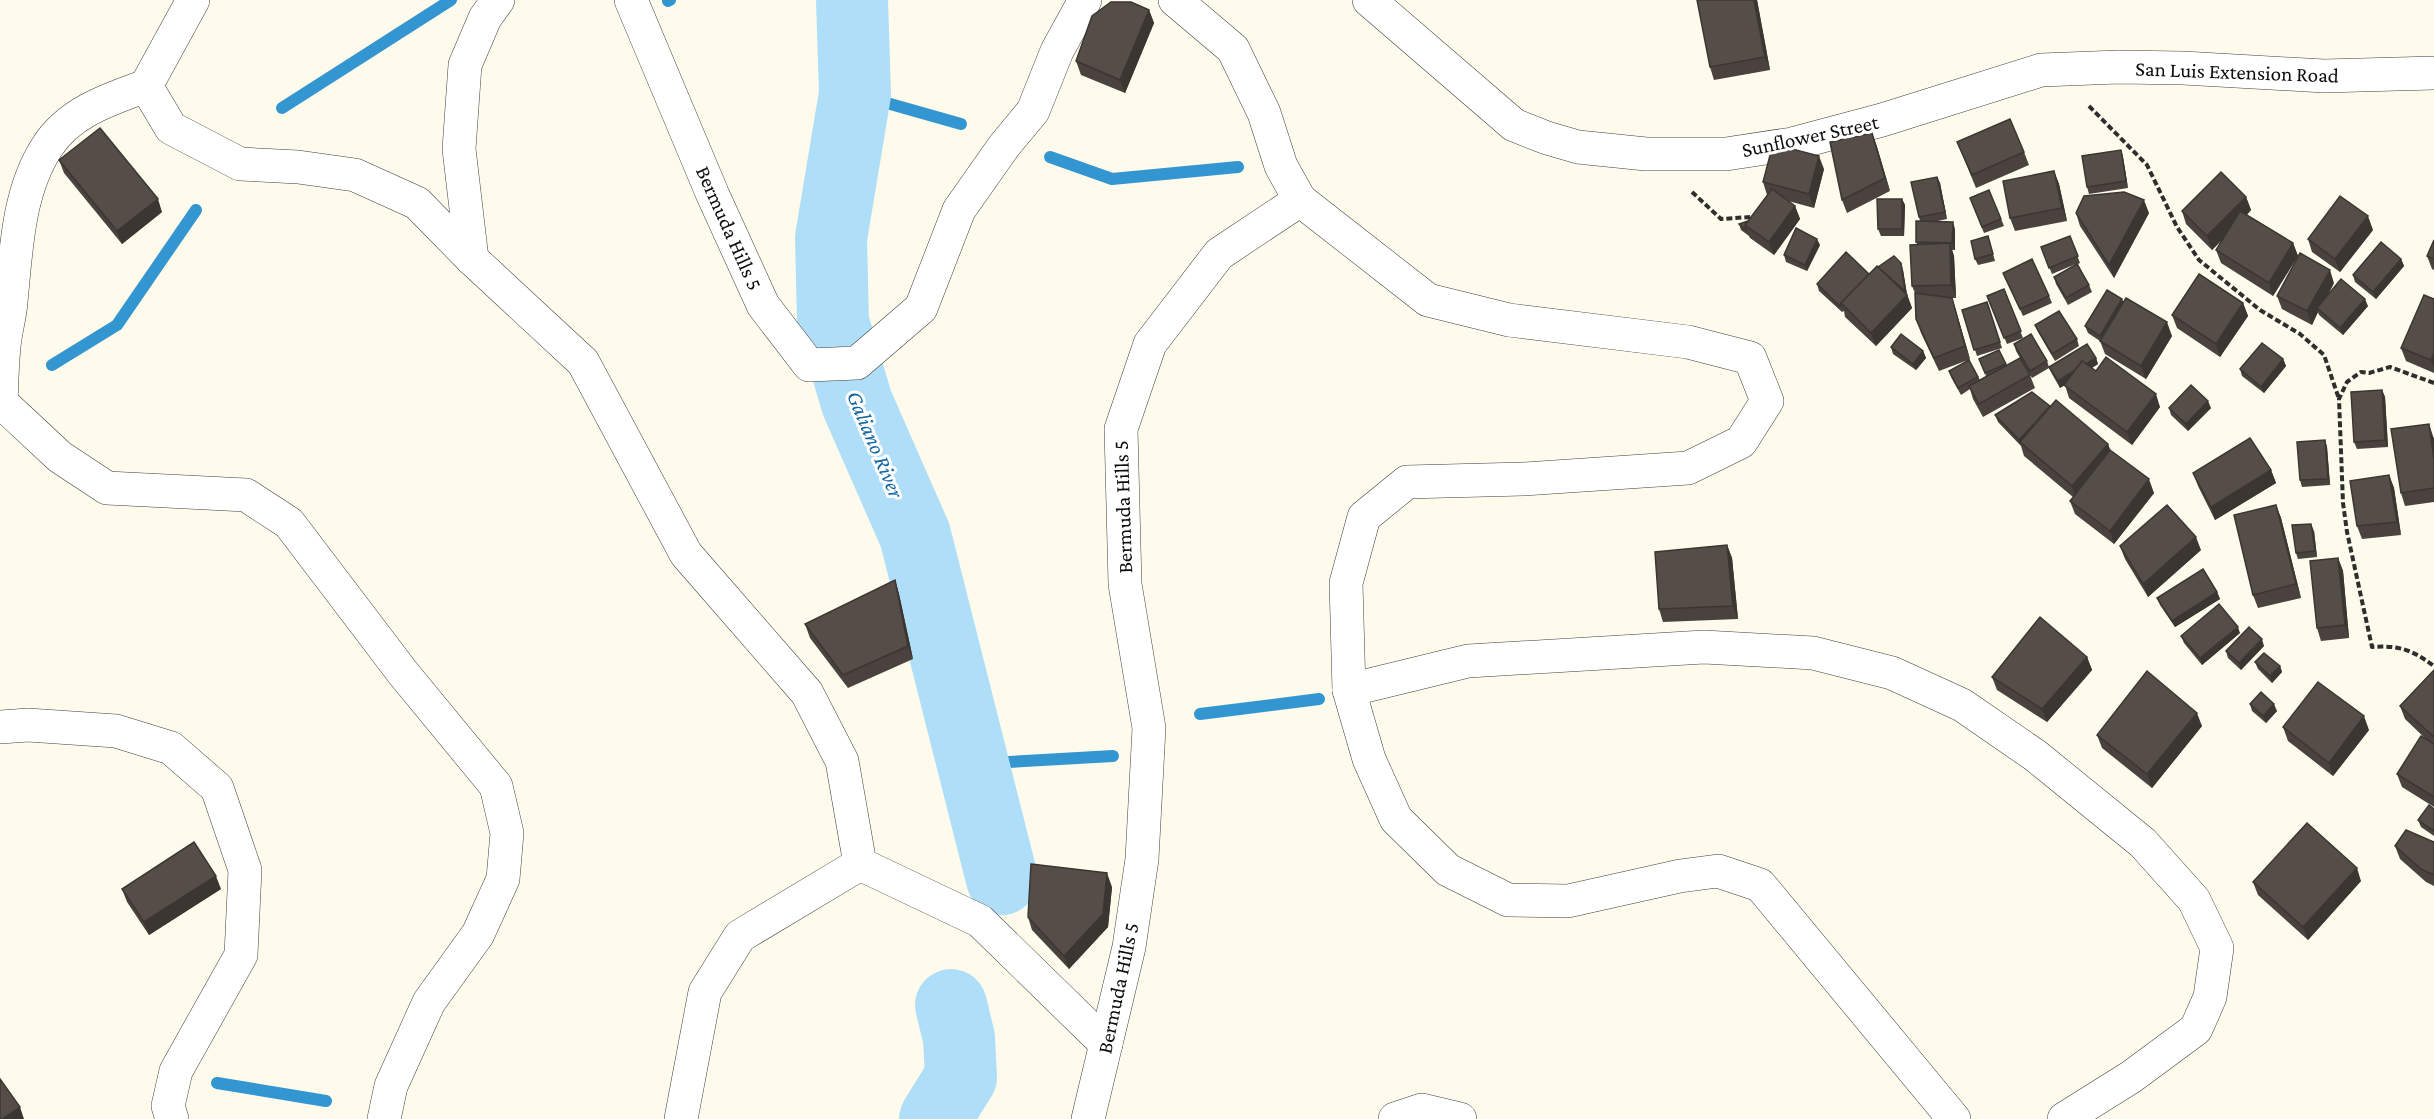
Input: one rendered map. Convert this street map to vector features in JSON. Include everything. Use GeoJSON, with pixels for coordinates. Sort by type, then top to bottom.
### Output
{"type":"FeatureCollection","features":[{"type":"Feature","properties":{"kind":"street"},"geometry":{"type":"LineString","coordinates":[[193,0],[146,86],[92,106],[64,128],[47,146],[24,204],[15,249],[0,402],[60,457],[107,488],[246,495],[289,523],[403,673],[496,786],[507,833],[503,879],[478,934],[429,1002],[391,1086],[384,1119]]}},
{"type":"Feature","properties":{"kind":"street"},"geometry":{"type":"LineString","coordinates":[[472,259],[459,149],[465,65],[485,18],[498,0]]}},
{"type":"Feature","properties":{"kind":"street","name":"Bermuda Hills 5"},"geometry":{"type":"LineString","coordinates":[[632,0],[712,193],[763,304],[809,365],[857,363],[921,308],[958,210],[1004,146],[1033,111],[1057,51],[1085,0]]}},
{"type":"Feature","properties":{"kind":"street"},"geometry":{"type":"LineString","coordinates":[[1174,0],[1233,50],[1264,113],[1281,166],[1300,200],[1428,300],[1509,320],[1688,342],[1750,358],[1767,401],[1741,442],[1688,468],[1523,479],[1407,482],[1364,517],[1346,583],[1349,690],[1369,759],[1396,819],[1448,870],[1508,900],[1568,901],[1680,876],[1718,871],[1760,885],[1954,1119]]}},
{"type":"Feature","properties":{"kind":"street","name":"Sunflower Street"},"geometry":{"type":"LineString","coordinates":[[1369,0],[1514,124],[1547,138],[1578,147],[1646,154],[1726,154],[1792,144],[1882,120],[2041,70]]}},
{"type":"Feature","properties":{"kind":"street","name":"San Luis Extension Road"},"geometry":{"type":"LineString","coordinates":[[2041,70],[2119,67],[2324,76],[2434,74]]}},
{"type":"Feature","properties":{"kind":"street"},"geometry":{"type":"LineString","coordinates":[[146,86],[171,128],[240,164],[298,167],[355,175],[417,203],[472,259],[583,362],[686,554],[807,693],[842,760],[860,864]]}},
{"type":"Feature","properties":{"kind":"street","name":"Bermuda Hills 5"},"geometry":{"type":"LineString","coordinates":[[1088,1119],[1129,947],[1142,859],[1149,728],[1125,584],[1121,429],[1150,344],[1219,254],[1300,200]]}},
{"type":"Feature","properties":{"kind":"street"},"geometry":{"type":"LineString","coordinates":[[1349,690],[1468,661],[1704,647],[1813,653],[1892,674],[1962,705],[2036,756],[2143,843],[2194,900],[2217,948],[2210,997],[2196,1029],[2131,1077],[2064,1119]]}},
{"type":"Feature","properties":{"kind":"street"},"geometry":{"type":"LineString","coordinates":[[0,727],[28,725],[116,731],[171,748],[217,788],[245,870],[242,955],[176,1071],[168,1106],[172,1119]]}},
{"type":"Feature","properties":{"kind":"street"},"geometry":{"type":"LineString","coordinates":[[860,864],[980,921],[1106,1044]]}},
{"type":"Feature","properties":{"kind":"street"},"geometry":{"type":"LineString","coordinates":[[681,1119],[705,992],[740,936],[860,864]]}},
{"type":"Feature","properties":{"kind":"street"},"geometry":{"type":"LineString","coordinates":[[1395,1119],[1422,1110],[1460,1119]]}},
{"type":"Feature","properties":{"kind":"path"},"geometry":{"type":"LineString","coordinates":[[2087,104],[2146,165],[2177,227],[2199,260],[2260,310],[2300,334],[2324,355],[2339,399],[2343,503],[2363,612],[2372,647],[2402,647],[2419,655],[2434,666]]}},
{"type":"Feature","properties":{"kind":"path"},"geometry":{"type":"LineString","coordinates":[[1685,154],[1690,190],[1721,219],[1750,217]]}},
{"type":"Feature","properties":{"kind":"path"},"geometry":{"type":"LineString","coordinates":[[2339,399],[2347,382],[2361,372],[2369,373],[2390,367],[2434,382]]}},
{"type":"Feature","properties":{"kind":"building"},"geometry":{"type":"Polygon","coordinates":[[[1697,0],[1754,0],[1765,57],[1710,67],[1697,0]]]}},
{"type":"Feature","properties":{"kind":"building"},"geometry":{"type":"Polygon","coordinates":[[[1111,2],[1131,2],[1149,10],[1120,80],[1076,61],[1092,16],[1111,2]]]}},
{"type":"Feature","properties":{"kind":"building"},"geometry":{"type":"Polygon","coordinates":[[[2010,119],[2024,152],[1972,175],[1957,142],[2010,119]]]}},
{"type":"Feature","properties":{"kind":"building"},"geometry":{"type":"Polygon","coordinates":[[[100,128],[158,199],[117,231],[59,160],[100,128]]]}},
{"type":"Feature","properties":{"kind":"building"},"geometry":{"type":"Polygon","coordinates":[[[1872,133],[1885,178],[1842,200],[1830,142],[1872,133]]]}},
{"type":"Feature","properties":{"kind":"building"},"geometry":{"type":"Polygon","coordinates":[[[1773,144],[1819,156],[1809,194],[1763,182],[1773,144]]]}},
{"type":"Feature","properties":{"kind":"building"},"geometry":{"type":"Polygon","coordinates":[[[2121,150],[2126,181],[2087,187],[2082,156],[2121,150]]]}},
{"type":"Feature","properties":{"kind":"building"},"geometry":{"type":"Polygon","coordinates":[[[2054,171],[2062,208],[2010,218],[2003,181],[2054,171]]]}},
{"type":"Feature","properties":{"kind":"building"},"geometry":{"type":"Polygon","coordinates":[[[2221,172],[2246,197],[2207,236],[2182,211],[2221,172]]]}},
{"type":"Feature","properties":{"kind":"building"},"geometry":{"type":"Polygon","coordinates":[[[1937,177],[1945,212],[1919,217],[1911,182],[1937,177]]]}},
{"type":"Feature","properties":{"kind":"building"},"geometry":{"type":"Polygon","coordinates":[[[1772,189],[1795,206],[1769,242],[1745,225],[1772,189]]]}},
{"type":"Feature","properties":{"kind":"building"},"geometry":{"type":"Polygon","coordinates":[[[1989,190],[2001,219],[1982,227],[1970,198],[1989,190]]]}},
{"type":"Feature","properties":{"kind":"building"},"geometry":{"type":"Polygon","coordinates":[[[2124,192],[2144,200],[2109,265],[2076,213],[2084,196],[2124,192]]]}},
{"type":"Feature","properties":{"kind":"building"},"geometry":{"type":"Polygon","coordinates":[[[2340,196],[2368,216],[2335,259],[2308,239],[2340,196]]]}},
{"type":"Feature","properties":{"kind":"building"},"geometry":{"type":"Polygon","coordinates":[[[1877,199],[1902,199],[1902,229],[1878,229],[1877,199]]]}},
{"type":"Feature","properties":{"kind":"building"},"geometry":{"type":"Polygon","coordinates":[[[2240,211],[2293,243],[2269,283],[2216,250],[2240,211]]]}},
{"type":"Feature","properties":{"kind":"building"},"geometry":{"type":"Polygon","coordinates":[[[1748,221],[1745,225],[1746,230],[1739,224],[1748,221]]]}},
{"type":"Feature","properties":{"kind":"building"},"geometry":{"type":"Polygon","coordinates":[[[1916,221],[1953,222],[1952,243],[1916,242],[1916,221]]]}},
{"type":"Feature","properties":{"kind":"building"},"geometry":{"type":"Polygon","coordinates":[[[1796,228],[1817,239],[1805,265],[1784,255],[1796,228]]]}},
{"type":"Feature","properties":{"kind":"building"},"geometry":{"type":"Polygon","coordinates":[[[1988,236],[1993,254],[1975,259],[1971,241],[1988,236]]]}},
{"type":"Feature","properties":{"kind":"building"},"geometry":{"type":"Polygon","coordinates":[[[2070,236],[2078,256],[2049,268],[2041,247],[2070,236]]]}},
{"type":"Feature","properties":{"kind":"building"},"geometry":{"type":"Polygon","coordinates":[[[2434,240],[2434,259],[2427,256],[2434,240]]]}},
{"type":"Feature","properties":{"kind":"building"},"geometry":{"type":"Polygon","coordinates":[[[2381,242],[2401,259],[2373,292],[2353,275],[2381,242]]]}},
{"type":"Feature","properties":{"kind":"building"},"geometry":{"type":"Polygon","coordinates":[[[1950,243],[1951,285],[1912,286],[1910,245],[1950,243]]]}},
{"type":"Feature","properties":{"kind":"building"},"geometry":{"type":"Polygon","coordinates":[[[1846,252],[1869,274],[1840,306],[1817,284],[1846,252]]]}},
{"type":"Feature","properties":{"kind":"building"},"geometry":{"type":"Polygon","coordinates":[[[2300,253],[2330,270],[2307,311],[2277,296],[2300,253]]]}},
{"type":"Feature","properties":{"kind":"building"},"geometry":{"type":"Polygon","coordinates":[[[1894,256],[1901,263],[1905,291],[1878,267],[1894,256]]]}},
{"type":"Feature","properties":{"kind":"building"},"geometry":{"type":"Polygon","coordinates":[[[2032,259],[2049,296],[2020,309],[2003,273],[2032,259]]]}},
{"type":"Feature","properties":{"kind":"building"},"geometry":{"type":"Polygon","coordinates":[[[2077,264],[2089,285],[2066,298],[2054,277],[2077,264]]]}},
{"type":"Feature","properties":{"kind":"building"},"geometry":{"type":"Polygon","coordinates":[[[1877,266],[1907,295],[1871,333],[1841,303],[1877,266]]]}},
{"type":"Feature","properties":{"kind":"building"},"geometry":{"type":"Polygon","coordinates":[[[2199,274],[2243,303],[2216,344],[2172,315],[2199,274]]]}},
{"type":"Feature","properties":{"kind":"building"},"geometry":{"type":"Polygon","coordinates":[[[2341,279],[2365,299],[2340,328],[2317,308],[2341,279]]]}},
{"type":"Feature","properties":{"kind":"building"},"geometry":{"type":"Polygon","coordinates":[[[2004,289],[2021,331],[2004,338],[1987,296],[2004,289]]]}},
{"type":"Feature","properties":{"kind":"building"},"geometry":{"type":"Polygon","coordinates":[[[2107,290],[2122,299],[2100,336],[2085,326],[2107,290]]]}},
{"type":"Feature","properties":{"kind":"building"},"geometry":{"type":"Polygon","coordinates":[[[1915,293],[1952,298],[1965,346],[1934,358],[1916,319],[1915,293]]]}},
{"type":"Feature","properties":{"kind":"building"},"geometry":{"type":"Polygon","coordinates":[[[2424,295],[2434,299],[2434,353],[2431,360],[2401,348],[2424,295]]]}},
{"type":"Feature","properties":{"kind":"building"},"geometry":{"type":"Polygon","coordinates":[[[2126,298],[2167,322],[2141,366],[2100,341],[2126,298]]]}},
{"type":"Feature","properties":{"kind":"building"},"geometry":{"type":"Polygon","coordinates":[[[1987,302],[2000,342],[1974,350],[1962,310],[1987,302]]]}},
{"type":"Feature","properties":{"kind":"building"},"geometry":{"type":"Polygon","coordinates":[[[2059,311],[2077,339],[2052,354],[2035,325],[2059,311]]]}},
{"type":"Feature","properties":{"kind":"building"},"geometry":{"type":"Polygon","coordinates":[[[1901,334],[1923,351],[1913,364],[1891,347],[1901,334]]]}},
{"type":"Feature","properties":{"kind":"building"},"geometry":{"type":"Polygon","coordinates":[[[2031,334],[2047,361],[2030,371],[2014,344],[2031,334]]]}},
{"type":"Feature","properties":{"kind":"building"},"geometry":{"type":"Polygon","coordinates":[[[2262,343],[2283,359],[2261,387],[2240,369],[2262,343]]]}},
{"type":"Feature","properties":{"kind":"building"},"geometry":{"type":"Polygon","coordinates":[[[2087,344],[2096,358],[2086,364],[2082,361],[2075,370],[2058,381],[2049,367],[2087,344]]]}},
{"type":"Feature","properties":{"kind":"building"},"geometry":{"type":"Polygon","coordinates":[[[1999,350],[2006,364],[1985,373],[1979,359],[1999,350]]]}},
{"type":"Feature","properties":{"kind":"building"},"geometry":{"type":"Polygon","coordinates":[[[2106,357],[2156,394],[2127,432],[2064,385],[2082,361],[2096,371],[2106,357]]]}},
{"type":"Feature","properties":{"kind":"building"},"geometry":{"type":"Polygon","coordinates":[[[2020,358],[2030,375],[1979,404],[1969,386],[2020,358]]]}},
{"type":"Feature","properties":{"kind":"building"},"geometry":{"type":"Polygon","coordinates":[[[1969,360],[1978,377],[1958,388],[1949,371],[1969,360]]]}},
{"type":"Feature","properties":{"kind":"building"},"geometry":{"type":"Polygon","coordinates":[[[2191,385],[2208,401],[2186,424],[2169,408],[2191,385]]]}},
{"type":"Feature","properties":{"kind":"building"},"geometry":{"type":"Polygon","coordinates":[[[2382,390],[2385,440],[2354,442],[2351,392],[2382,390]]]}},
{"type":"Feature","properties":{"kind":"building"},"geometry":{"type":"Polygon","coordinates":[[[2032,392],[2050,406],[2019,440],[1995,415],[2032,392]]]}},
{"type":"Feature","properties":{"kind":"building"},"geometry":{"type":"Polygon","coordinates":[[[2056,400],[2108,444],[2072,486],[2020,442],[2056,400]]]}},
{"type":"Feature","properties":{"kind":"building"},"geometry":{"type":"Polygon","coordinates":[[[2429,424],[2434,460],[2434,488],[2401,493],[2391,429],[2429,424]]]}},
{"type":"Feature","properties":{"kind":"building"},"geometry":{"type":"Polygon","coordinates":[[[2250,438],[2271,470],[2211,507],[2193,473],[2250,438]]]}},
{"type":"Feature","properties":{"kind":"building"},"geometry":{"type":"Polygon","coordinates":[[[2325,440],[2328,479],[2300,480],[2297,442],[2325,440]]]}},
{"type":"Feature","properties":{"kind":"building"},"geometry":{"type":"Polygon","coordinates":[[[2110,450],[2149,479],[2110,531],[2070,501],[2110,450]]]}},
{"type":"Feature","properties":{"kind":"building"},"geometry":{"type":"Polygon","coordinates":[[[2389,475],[2397,522],[2357,526],[2350,481],[2389,475]]]}},
{"type":"Feature","properties":{"kind":"building"},"geometry":{"type":"Polygon","coordinates":[[[2167,505],[2196,537],[2143,584],[2120,546],[2167,505]]]}},
{"type":"Feature","properties":{"kind":"building"},"geometry":{"type":"Polygon","coordinates":[[[2276,505],[2296,584],[2253,595],[2234,515],[2276,505]]]}},
{"type":"Feature","properties":{"kind":"building"},"geometry":{"type":"Polygon","coordinates":[[[2311,524],[2315,551],[2296,553],[2292,525],[2311,524]]]}},
{"type":"Feature","properties":{"kind":"building"},"geometry":{"type":"Polygon","coordinates":[[[1727,545],[1733,606],[1659,609],[1655,552],[1727,545]]]}},
{"type":"Feature","properties":{"kind":"building"},"geometry":{"type":"Polygon","coordinates":[[[2338,558],[2345,625],[2317,628],[2310,561],[2338,558]]]}},
{"type":"Feature","properties":{"kind":"building"},"geometry":{"type":"Polygon","coordinates":[[[2203,569],[2217,592],[2172,621],[2157,598],[2203,569]]]}},
{"type":"Feature","properties":{"kind":"building"},"geometry":{"type":"Polygon","coordinates":[[[895,580],[908,646],[843,675],[805,624],[895,580]]]}},
{"type":"Feature","properties":{"kind":"building"},"geometry":{"type":"Polygon","coordinates":[[[2219,604],[2238,627],[2200,658],[2181,636],[2219,604]]]}},
{"type":"Feature","properties":{"kind":"building"},"geometry":{"type":"Polygon","coordinates":[[[2040,617],[2087,657],[2042,709],[1992,677],[2040,617]]]}},
{"type":"Feature","properties":{"kind":"building"},"geometry":{"type":"Polygon","coordinates":[[[2249,627],[2262,639],[2239,663],[2226,651],[2249,627]]]}},
{"type":"Feature","properties":{"kind":"building"},"geometry":{"type":"Polygon","coordinates":[[[2264,653],[2280,666],[2270,676],[2255,662],[2264,653]]]}},
{"type":"Feature","properties":{"kind":"building"},"geometry":{"type":"Polygon","coordinates":[[[2434,670],[2434,737],[2400,706],[2434,670]]]}},
{"type":"Feature","properties":{"kind":"building"},"geometry":{"type":"Polygon","coordinates":[[[2147,671],[2197,713],[2147,774],[2097,735],[2147,671]]]}},
{"type":"Feature","properties":{"kind":"building"},"geometry":{"type":"Polygon","coordinates":[[[2318,682],[2364,716],[2329,763],[2283,727],[2318,682]]]}},
{"type":"Feature","properties":{"kind":"building"},"geometry":{"type":"Polygon","coordinates":[[[2261,692],[2274,704],[2263,716],[2250,704],[2261,692]]]}},
{"type":"Feature","properties":{"kind":"building"},"geometry":{"type":"Polygon","coordinates":[[[2421,736],[2434,744],[2434,797],[2397,774],[2421,736]]]}},
{"type":"Feature","properties":{"kind":"building"},"geometry":{"type":"Polygon","coordinates":[[[2429,805],[2434,809],[2434,831],[2418,820],[2429,805]]]}},
{"type":"Feature","properties":{"kind":"building"},"geometry":{"type":"Polygon","coordinates":[[[2307,823],[2357,868],[2303,927],[2253,882],[2307,823]]]}},
{"type":"Feature","properties":{"kind":"building"},"geometry":{"type":"Polygon","coordinates":[[[2406,830],[2434,842],[2434,875],[2421,869],[2395,846],[2406,830]]]}},
{"type":"Feature","properties":{"kind":"building"},"geometry":{"type":"Polygon","coordinates":[[[194,842],[216,876],[144,922],[122,889],[194,842]]]}},
{"type":"Feature","properties":{"kind":"building"},"geometry":{"type":"Polygon","coordinates":[[[1031,864],[1107,873],[1103,914],[1064,956],[1028,917],[1031,864]]]}},
{"type":"Feature","properties":{"kind":"building"},"geometry":{"type":"Polygon","coordinates":[[[0,1079],[20,1107],[2,1119],[0,1119],[0,1079]]]}},
{"type":"Feature","properties":{"kind":"waterway"},"geometry":{"type":"LineString","coordinates":[[282,108],[451,0]]}},
{"type":"Feature","properties":{"kind":"waterway","name":"Galiano River"},"geometry":{"type":"LineString","coordinates":[[852,0],[855,94],[831,238],[833,322],[857,403],[915,535],[1002,879]]}},
{"type":"Feature","properties":{"kind":"waterway"},"geometry":{"type":"LineString","coordinates":[[855,94],[961,124]]}},
{"type":"Feature","properties":{"kind":"waterway"},"geometry":{"type":"LineString","coordinates":[[1050,157],[1112,179],[1238,167]]}},
{"type":"Feature","properties":{"kind":"waterway"},"geometry":{"type":"LineString","coordinates":[[52,365],[117,325],[196,210]]}},
{"type":"Feature","properties":{"kind":"waterway"},"geometry":{"type":"LineString","coordinates":[[1200,714],[1319,699]]}},
{"type":"Feature","properties":{"kind":"waterway"},"geometry":{"type":"LineString","coordinates":[[972,764],[1113,756]]}},
{"type":"Feature","properties":{"kind":"waterway","name":"Galiano River"},"geometry":{"type":"LineString","coordinates":[[935,1119],[961,1077],[959,1038],[951,1005]]}},
{"type":"Feature","properties":{"kind":"waterway"},"geometry":{"type":"LineString","coordinates":[[217,1083],[326,1101]]}}]}
